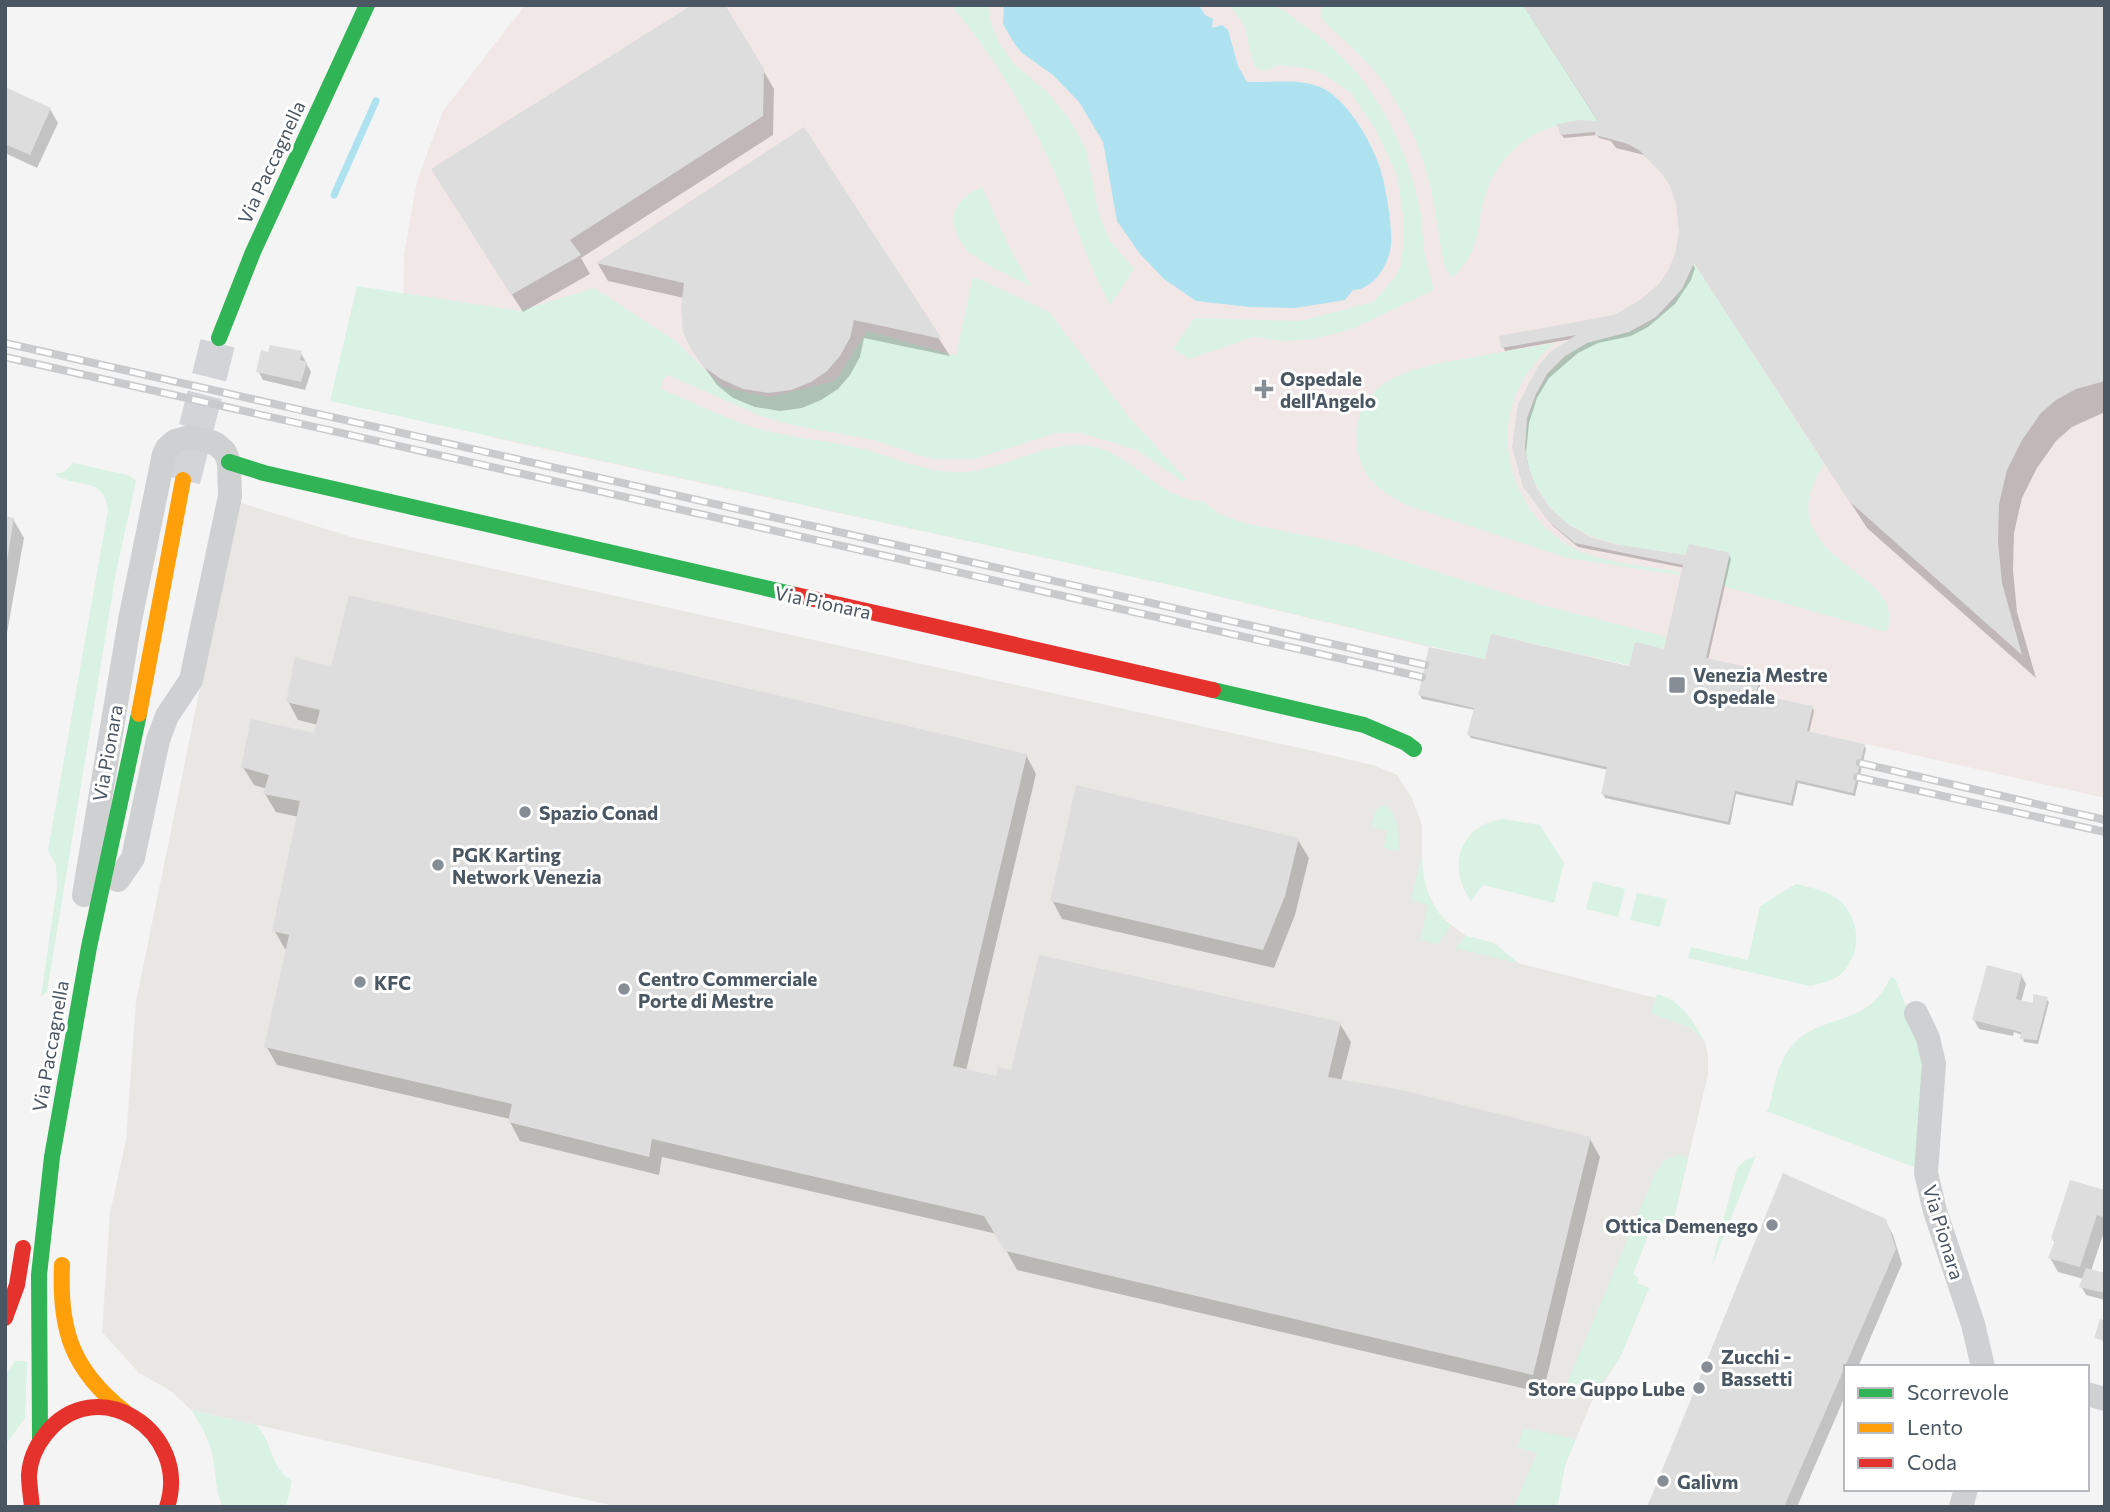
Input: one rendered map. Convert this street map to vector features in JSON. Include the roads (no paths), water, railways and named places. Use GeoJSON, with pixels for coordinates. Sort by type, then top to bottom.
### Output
{"type":"FeatureCollection","features":[{"type":"Feature","properties":{"kind":"street","name":"Via Paccagnella"},"geometry":{"type":"LineString","coordinates":[[219,338],[253,252],[367,5]]}},
{"type":"Feature","properties":{"kind":"street","name":"Via Pionara"},"geometry":{"type":"LineString","coordinates":[[61,1137],[52,1097],[98,806],[130,620],[164,454],[175,441],[196,438],[216,444],[225,452],[229,462],[283,478],[1364,725],[1414,749]]}},
{"type":"Feature","properties":{"kind":"street"},"geometry":{"type":"LineString","coordinates":[[118,880],[132,858],[158,740],[167,716],[191,680],[230,496],[229,462]]}},
{"type":"Feature","properties":{"kind":"street","name":"Via Paccagnella"},"geometry":{"type":"LineString","coordinates":[[40,1438],[39,1286],[89,947],[150,666],[183,480]]}},
{"type":"Feature","properties":{"kind":"street","name":"Via Paccagnella"},"geometry":{"type":"LineString","coordinates":[[103,963],[137,765],[150,666]]}},
{"type":"Feature","properties":{"kind":"street","name":"Via Pionara"},"geometry":{"type":"LineString","coordinates":[[1916,1013],[1928,1038],[1934,1064],[1926,1173],[1935,1210],[1989,1365]]}},
{"type":"Feature","properties":{"kind":"street","name":"Via Paccagnella"},"geometry":{"type":"LineString","coordinates":[[61,1137],[91,1027]]}},
{"type":"Feature","properties":{"kind":"street"},"geometry":{"type":"LineString","coordinates":[[32,1188],[61,1137]]}},
{"type":"Feature","properties":{"kind":"street"},"geometry":{"type":"LineString","coordinates":[[5,1318],[17,1285],[26,1228]]}},
{"type":"Feature","properties":{"kind":"street"},"geometry":{"type":"LineString","coordinates":[[63,1249],[61,1303],[67,1342],[89,1380],[108,1400],[145,1423],[161,1441],[172,1471],[176,1507]]}},
{"type":"Feature","properties":{"kind":"street"},"geometry":{"type":"LineString","coordinates":[[32,1507],[27,1490],[25,1456],[52,1424],[68,1414],[86,1408],[105,1407],[124,1411]]}},
{"type":"Feature","properties":{"kind":"street"},"geometry":{"type":"LineString","coordinates":[[167,1507],[172,1488]]}},
{"type":"Feature","properties":{"kind":"water"},"geometry":{"type":"Polygon","coordinates":[[[1004,5],[1199,5],[1205,15],[1213,19],[1212,28],[1222,25],[1228,30],[1238,66],[1247,82],[1308,83],[1326,90],[1358,124],[1375,155],[1381,173],[1388,205],[1391,245],[1379,275],[1367,286],[1353,290],[1345,300],[1295,308],[1250,307],[1196,301],[1164,279],[1140,254],[1117,221],[1103,142],[1079,102],[1053,75],[1022,53],[1014,43],[1003,24],[1004,5]]]}},
{"type":"Feature","properties":{"kind":"waterway"},"geometry":{"type":"LineString","coordinates":[[334,195],[376,101]]}},
{"type":"Feature","properties":{"kind":"tunnel"},"geometry":{"type":"LineString","coordinates":[[183,480],[219,338]]}},
{"type":"Feature","properties":{"kind":"railway"},"geometry":{"type":"LineString","coordinates":[[5,343],[1425,665]]}},
{"type":"Feature","properties":{"kind":"railway"},"geometry":{"type":"LineString","coordinates":[[5,357],[1422,677]]}},
{"type":"Feature","properties":{"kind":"railway"},"geometry":{"type":"LineString","coordinates":[[1860,763],[2105,820]]}},
{"type":"Feature","properties":{"kind":"railway"},"geometry":{"type":"LineString","coordinates":[[1857,777],[2105,832]]}},
{"type":"Feature","properties":{"kind":"place","name":"Ospedale dell'Angelo"},"geometry":{"type":"Point","coordinates":[1264,389]}},
{"type":"Feature","properties":{"kind":"place","name":"Venezia Mestre Ospedale"},"geometry":{"type":"Point","coordinates":[1677,685]}},
{"type":"Feature","properties":{"kind":"place","name":"Spazio Conad"},"geometry":{"type":"Point","coordinates":[525,812]}},
{"type":"Feature","properties":{"kind":"place","name":"PGK Karting Network Venezia"},"geometry":{"type":"Point","coordinates":[438,865]}},
{"type":"Feature","properties":{"kind":"place","name":"KFC"},"geometry":{"type":"Point","coordinates":[360,982]}},
{"type":"Feature","properties":{"kind":"place","name":"Centro Commerciale Porte di Mestre"},"geometry":{"type":"Point","coordinates":[624,989]}},
{"type":"Feature","properties":{"kind":"place","name":"Ottica Demenego"},"geometry":{"type":"Point","coordinates":[1772,1225]}},
{"type":"Feature","properties":{"kind":"place","name":"Zucchi - Bassetti"},"geometry":{"type":"Point","coordinates":[1707,1367]}},
{"type":"Feature","properties":{"kind":"place","name":"Store Guppo Lube"},"geometry":{"type":"Point","coordinates":[1699,1388]}},
{"type":"Feature","properties":{"kind":"place","name":"Galivm"},"geometry":{"type":"Point","coordinates":[1663,1481]}}]}
